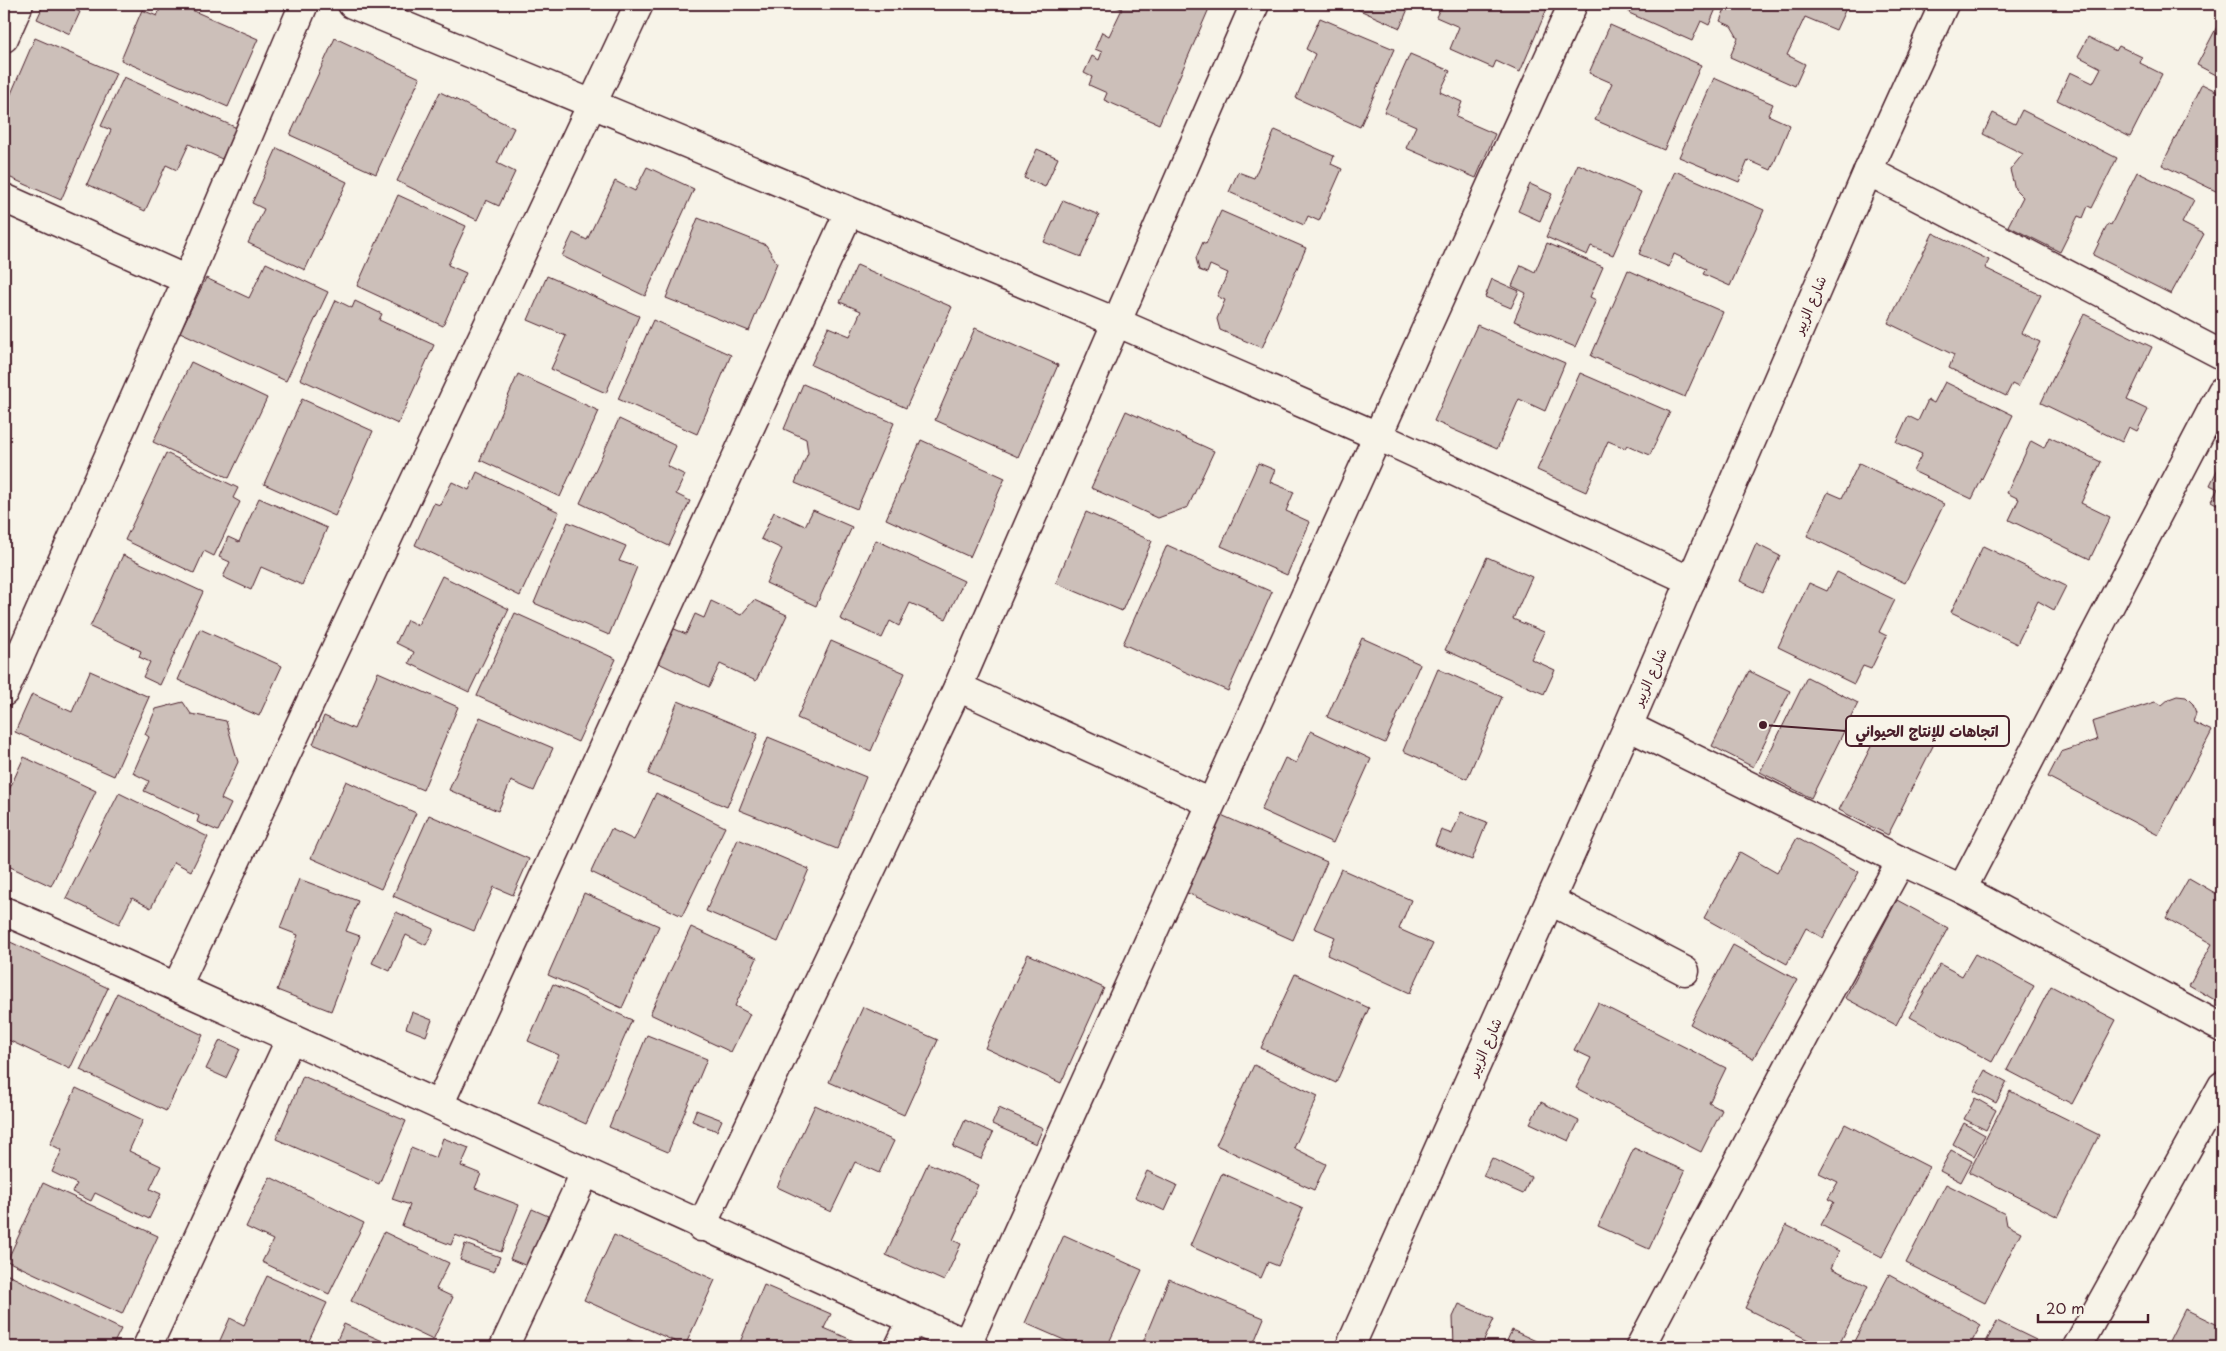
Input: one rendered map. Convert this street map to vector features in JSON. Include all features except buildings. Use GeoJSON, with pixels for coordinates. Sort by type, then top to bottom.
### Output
{"type":"FeatureCollection","features":[{"type":"Feature","properties":{"kind":"street"},"geometry":{"type":"LineString","coordinates":[[4,38],[19,4]]}},
{"type":"Feature","properties":{"kind":"street"},"geometry":{"type":"LineString","coordinates":[[4,692],[187,280],[304,4]]}},
{"type":"Feature","properties":{"kind":"street"},"geometry":{"type":"LineString","coordinates":[[352,4],[1116,322],[1380,438],[1691,581]]}},
{"type":"Feature","properties":{"kind":"street"},"geometry":{"type":"LineString","coordinates":[[177,986],[639,4]]}},
{"type":"Feature","properties":{"kind":"street"},"geometry":{"type":"LineString","coordinates":[[701,1226],[958,687],[1255,4]]}},
{"type":"Feature","properties":{"kind":"street"},"geometry":{"type":"LineString","coordinates":[[4,911],[177,986],[701,1226],[971,1346],[1210,803],[1380,438],[1574,4]]}},
{"type":"Feature","properties":{"kind":"street","name":"شارع الزبير"},"geometry":{"type":"LineString","coordinates":[[1350,1347],[1628,726],[1868,171],[1944,4]]}},
{"type":"Feature","properties":{"kind":"street"},"geometry":{"type":"LineString","coordinates":[[1868,171],[2222,355]]}},
{"type":"Feature","properties":{"kind":"street"},"geometry":{"type":"LineString","coordinates":[[4,198],[187,280]]}},
{"type":"Feature","properties":{"kind":"street"},"geometry":{"type":"LineString","coordinates":[[438,1105],[850,212]]}},
{"type":"Feature","properties":{"kind":"street"},"geometry":{"type":"LineString","coordinates":[[1962,889],[2222,391]]}},
{"type":"Feature","properties":{"kind":"street"},"geometry":{"type":"LineString","coordinates":[[958,687],[1210,803]]}},
{"type":"Feature","properties":{"kind":"street"},"geometry":{"type":"LineString","coordinates":[[1628,726],[1901,861],[1962,889],[2222,1028]]}},
{"type":"Feature","properties":{"kind":"street"},"geometry":{"type":"LineString","coordinates":[[1640,1347],[1809,1028],[1901,861]]}},
{"type":"Feature","properties":{"kind":"street"},"geometry":{"type":"LineString","coordinates":[[1550,902],[1685,971]]}},
{"type":"Feature","properties":{"kind":"street"},"geometry":{"type":"LineString","coordinates":[[147,1347],[291,1038]]}},
{"type":"Feature","properties":{"kind":"street"},"geometry":{"type":"LineString","coordinates":[[2077,1347],[2222,1086]]}},
{"type":"Feature","properties":{"kind":"street"},"geometry":{"type":"LineString","coordinates":[[504,1347],[585,1173]]}},
{"type":"Feature","properties":{"kind":"street"},"geometry":{"type":"LineString","coordinates":[[900,1347],[912,1320]]}},
{"type":"Feature","properties":{"kind":"place","name":"اتجاهات للإنتاج الحيواني"},"geometry":{"type":"Point","coordinates":[1763,725]}}]}
